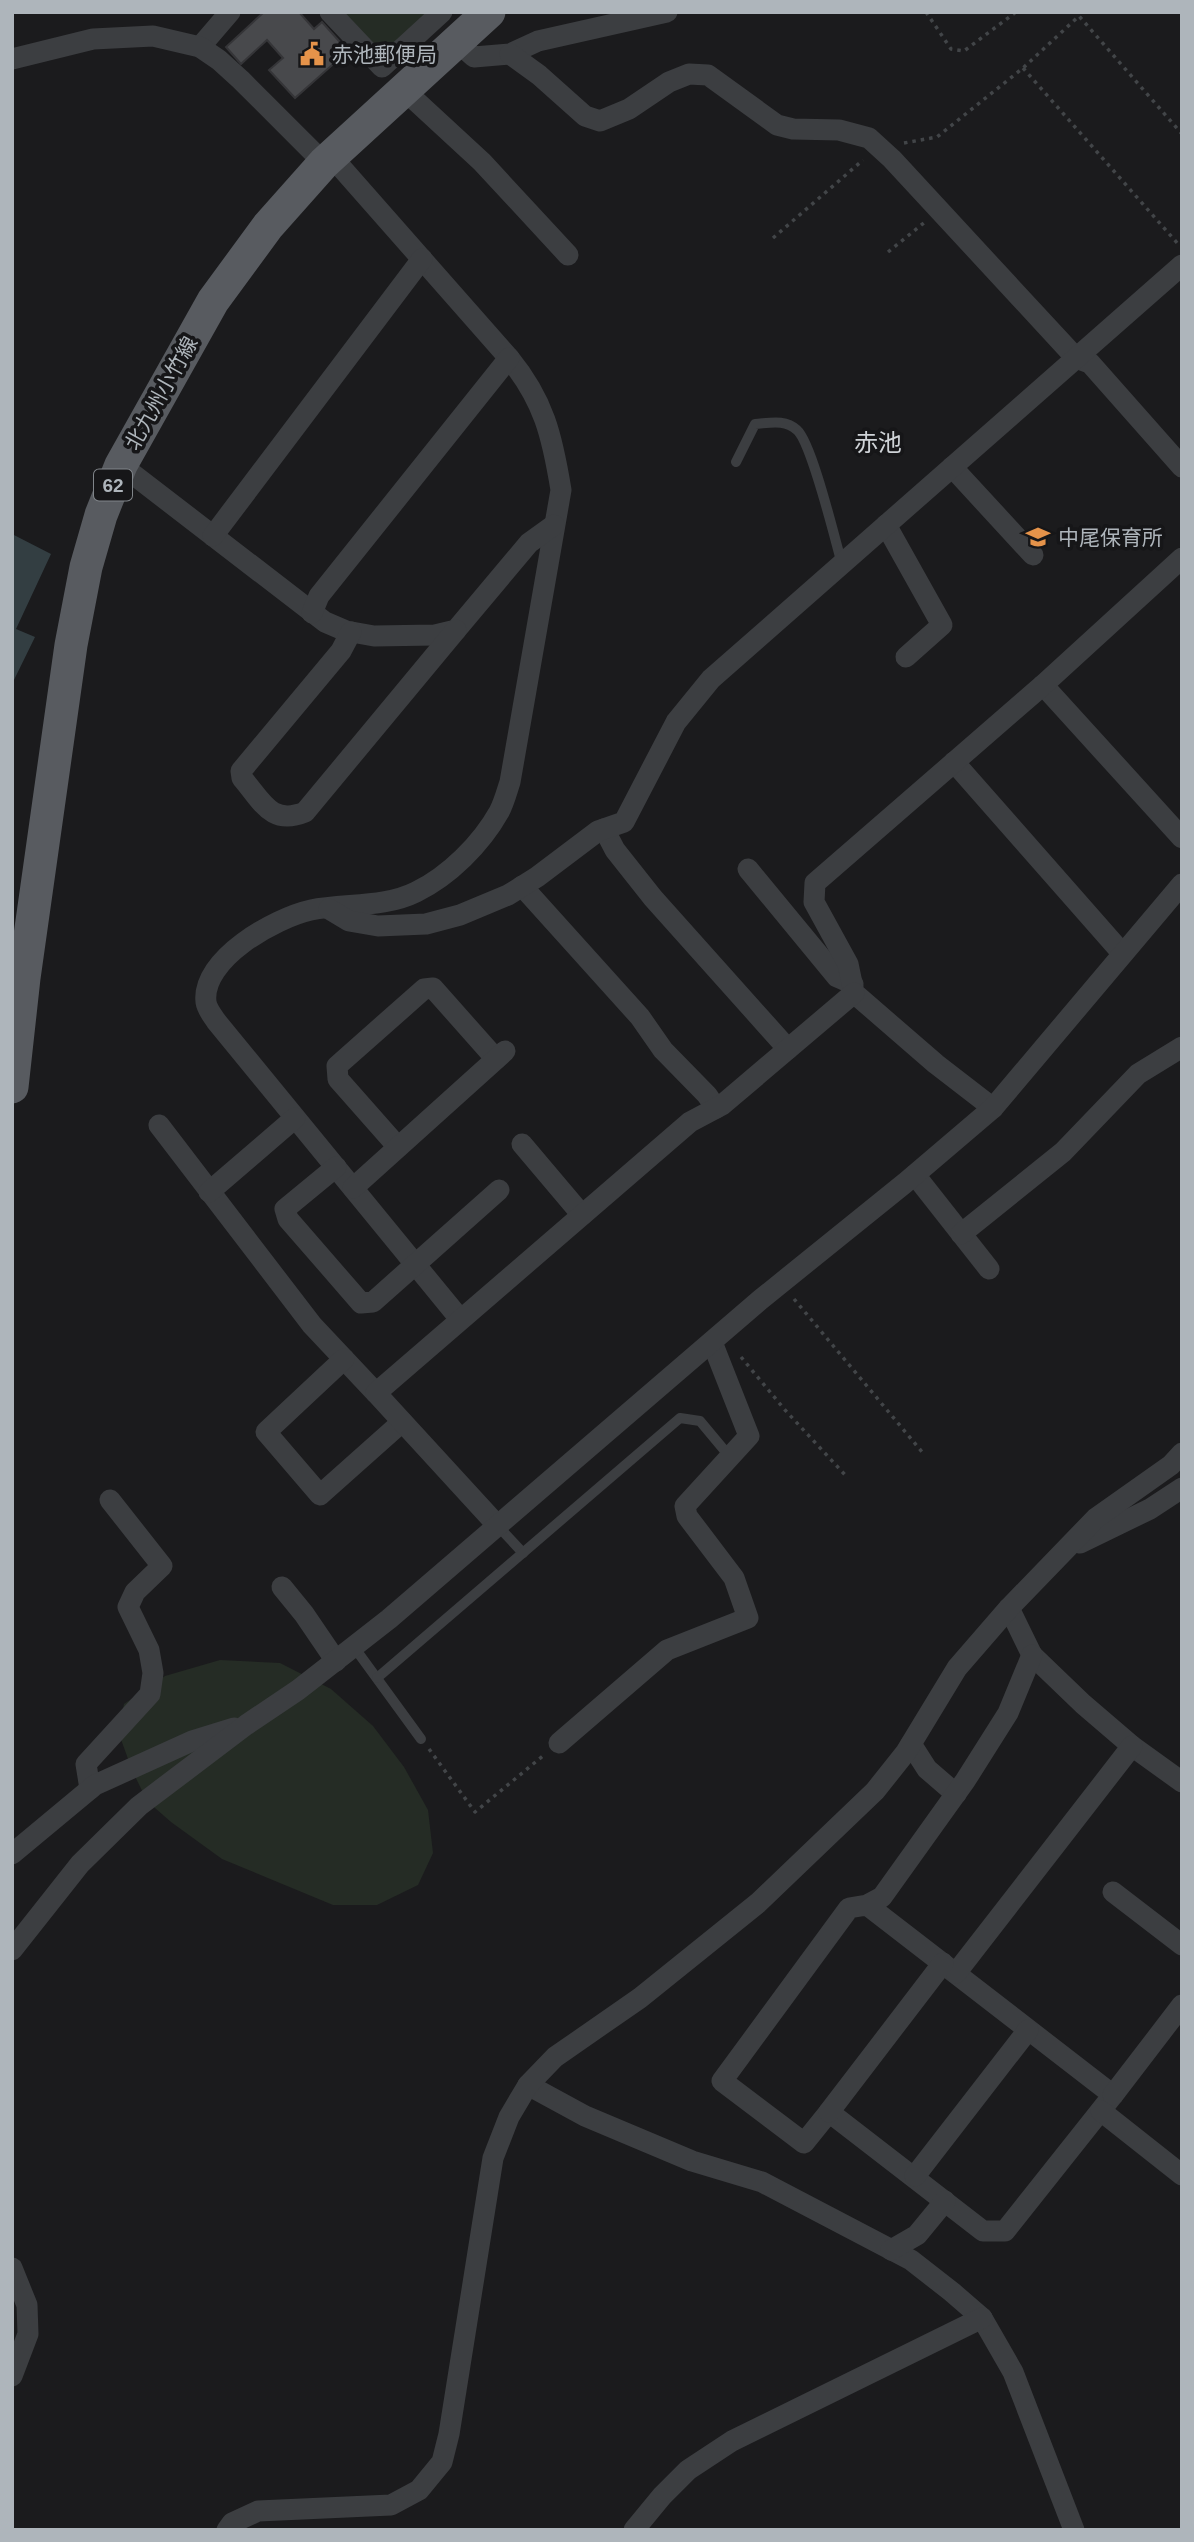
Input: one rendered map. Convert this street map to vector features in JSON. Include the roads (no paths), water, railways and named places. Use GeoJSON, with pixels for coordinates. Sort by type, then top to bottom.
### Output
{"type":"FeatureCollection","features":[{"type":"Feature","properties":{"kind":"main road","name":"北九州小竹線"},"geometry":{"type":"LineString","coordinates":[[12,1087],[24,978],[71,645],[86,567],[97,528],[121,465],[213,301],[268,226],[328,160],[404,90],[449,27],[489,12]]}},
{"type":"Feature","properties":{"kind":"street"},"geometry":{"type":"LineString","coordinates":[[200,47],[230,12]]}},
{"type":"Feature","properties":{"kind":"street"},"geometry":{"type":"LineString","coordinates":[[330,12],[382,67],[449,27],[474,57],[510,54],[538,41],[622,17],[667,12]]}},
{"type":"Feature","properties":{"kind":"street"},"geometry":{"type":"LineString","coordinates":[[12,59],[93,39],[153,36],[200,47],[242,80],[328,160],[422,259],[509,358],[534,392],[555,454],[561,490],[510,782],[500,811],[470,852],[415,893],[379,903],[313,910],[283,919],[254,936],[220,963],[206,990],[206,1005],[216,1021],[460,1319]]}},
{"type":"Feature","properties":{"kind":"street"},"geometry":{"type":"LineString","coordinates":[[510,54],[539,75],[585,116],[600,121],[629,109],[669,82],[689,74],[708,75],[777,125],[793,129],[839,131],[869,138],[941,210],[1076,358],[1090,363],[1182,467]]}},
{"type":"Feature","properties":{"kind":"street"},"geometry":{"type":"LineString","coordinates":[[404,90],[482,162],[568,255]]}},
{"type":"Feature","properties":{"kind":"street"},"geometry":{"type":"LineString","coordinates":[[213,536],[422,259]]}},
{"type":"Feature","properties":{"kind":"street"},"geometry":{"type":"LineString","coordinates":[[329,909],[349,921],[378,926],[426,924],[460,915],[508,895],[598,831],[624,822],[676,722],[711,679],[1182,265]]}},
{"type":"Feature","properties":{"kind":"street"},"geometry":{"type":"LineString","coordinates":[[312,612],[319,596],[509,358]]}},
{"type":"Feature","properties":{"kind":"street"},"geometry":{"type":"LineString","coordinates":[[121,465],[325,622],[351,632],[374,636],[435,635],[456,630]]}},
{"type":"Feature","properties":{"kind":"street"},"geometry":{"type":"LineString","coordinates":[[952,467],[1033,555]]}},
{"type":"Feature","properties":{"kind":"street"},"geometry":{"type":"LineString","coordinates":[[351,632],[341,651],[241,771],[242,778],[270,811],[281,817],[295,816],[305,811],[529,543],[554,524]]}},
{"type":"Feature","properties":{"kind":"street"},"geometry":{"type":"LineString","coordinates":[[886,525],[942,625],[906,657]]}},
{"type":"Feature","properties":{"kind":"street"},"geometry":{"type":"LineString","coordinates":[[853,989],[848,964],[814,902],[815,883],[1042,685],[1182,558]]}},
{"type":"Feature","properties":{"kind":"street"},"geometry":{"type":"LineString","coordinates":[[1042,685],[1182,838]]}},
{"type":"Feature","properties":{"kind":"street"},"geometry":{"type":"LineString","coordinates":[[954,762],[1122,953]]}},
{"type":"Feature","properties":{"kind":"street"},"geometry":{"type":"LineString","coordinates":[[604,830],[615,850],[653,898],[788,1049]]}},
{"type":"Feature","properties":{"kind":"street"},"geometry":{"type":"LineString","coordinates":[[748,869],[836,977],[853,989],[936,1064],[993,1108]]}},
{"type":"Feature","properties":{"kind":"street"},"geometry":{"type":"LineString","coordinates":[[12,1950],[80,1864],[139,1806],[354,1647],[782,1283],[993,1108],[1182,884]]}},
{"type":"Feature","properties":{"kind":"street"},"geometry":{"type":"LineString","coordinates":[[522,886],[640,1017],[663,1050],[707,1095],[716,1108]]}},
{"type":"Feature","properties":{"kind":"street"},"geometry":{"type":"LineString","coordinates":[[353,1188],[501,1055],[433,988],[424,989],[338,1066],[338,1079],[398,1147]]}},
{"type":"Feature","properties":{"kind":"street"},"geometry":{"type":"LineString","coordinates":[[376,1393],[690,1122],[716,1108],[788,1049],[853,989]]}},
{"type":"Feature","properties":{"kind":"street"},"geometry":{"type":"LineString","coordinates":[[961,1234],[1063,1152],[1138,1074],[1182,1047]]}},
{"type":"Feature","properties":{"kind":"street"},"geometry":{"type":"LineString","coordinates":[[209,1192],[295,1118]]}},
{"type":"Feature","properties":{"kind":"street"},"geometry":{"type":"LineString","coordinates":[[159,1125],[289,1298],[498,1525]]}},
{"type":"Feature","properties":{"kind":"street"},"geometry":{"type":"LineString","coordinates":[[522,1144],[582,1214]]}},
{"type":"Feature","properties":{"kind":"street"},"geometry":{"type":"LineString","coordinates":[[336,1167],[285,1209],[288,1219],[361,1303],[373,1302],[499,1190]]}},
{"type":"Feature","properties":{"kind":"street"},"geometry":{"type":"LineString","coordinates":[[915,1175],[989,1269]]}},
{"type":"Feature","properties":{"kind":"street"},"geometry":{"type":"LineString","coordinates":[[559,1743],[667,1650],[748,1618],[734,1577],[687,1516],[685,1506],[749,1436],[717,1338]]}},
{"type":"Feature","properties":{"kind":"street"},"geometry":{"type":"LineString","coordinates":[[344,1359],[266,1432],[320,1494],[402,1422]]}},
{"type":"Feature","properties":{"kind":"street"},"geometry":{"type":"LineString","coordinates":[[227,2530],[232,2523],[258,2511],[391,2505],[419,2490],[442,2462],[449,2434],[494,2158],[509,2117],[528,2085],[555,2057],[639,1998],[758,1903],[875,1791],[911,1744],[957,1668],[1009,1608],[1096,1518],[1171,1465],[1182,1453]]}},
{"type":"Feature","properties":{"kind":"street"},"geometry":{"type":"LineString","coordinates":[[1066,1550],[1150,1509],[1182,1488]]}},
{"type":"Feature","properties":{"kind":"street"},"geometry":{"type":"LineString","coordinates":[[90,1789],[86,1763],[150,1694],[153,1673],[149,1650],[128,1607],[135,1592],[162,1566],[110,1500]]}},
{"type":"Feature","properties":{"kind":"street"},"geometry":{"type":"LineString","coordinates":[[282,1587],[336,1661]]}},
{"type":"Feature","properties":{"kind":"street"},"geometry":{"type":"LineString","coordinates":[[1009,1608],[1032,1655],[1132,1746],[1182,1782]]}},
{"type":"Feature","properties":{"kind":"street"},"geometry":{"type":"LineString","coordinates":[[1032,1655],[1008,1713],[956,1794],[882,1897],[867,1905],[849,1908],[722,2081],[804,2143],[1132,1746]]}},
{"type":"Feature","properties":{"kind":"street"},"geometry":{"type":"LineString","coordinates":[[12,1854],[90,1789],[192,1741],[246,1725]]}},
{"type":"Feature","properties":{"kind":"street"},"geometry":{"type":"LineString","coordinates":[[911,1744],[927,1769],[956,1794]]}},
{"type":"Feature","properties":{"kind":"street"},"geometry":{"type":"LineString","coordinates":[[1113,1892],[1182,1945]]}},
{"type":"Feature","properties":{"kind":"street"},"geometry":{"type":"LineString","coordinates":[[867,1905],[1028,2030],[1182,2175]]}},
{"type":"Feature","properties":{"kind":"street"},"geometry":{"type":"LineString","coordinates":[[829,2112],[983,2231],[1005,2231],[1182,2005]]}},
{"type":"Feature","properties":{"kind":"street"},"geometry":{"type":"LineString","coordinates":[[915,2176],[1028,2030]]}},
{"type":"Feature","properties":{"kind":"street"},"geometry":{"type":"LineString","coordinates":[[528,2085],[585,2116],[692,2161],[762,2182],[911,2260],[952,2292],[982,2318],[1013,2372],[1074,2530]]}},
{"type":"Feature","properties":{"kind":"street"},"geometry":{"type":"LineString","coordinates":[[891,2250],[918,2235],[945,2201]]}},
{"type":"Feature","properties":{"kind":"street"},"geometry":{"type":"LineString","coordinates":[[12,2268],[27,2305],[28,2334],[12,2376]]}},
{"type":"Feature","properties":{"kind":"street"},"geometry":{"type":"LineString","coordinates":[[634,2530],[688,2470],[733,2441],[982,2318]]}},
{"type":"Feature","properties":{"kind":"lane"},"geometry":{"type":"LineString","coordinates":[[736,462],[755,424],[782,422],[798,431],[816,472],[842,564]]}},
{"type":"Feature","properties":{"kind":"lane"},"geometry":{"type":"LineString","coordinates":[[377,1678],[680,1418],[700,1422],[730,1457]]}},
{"type":"Feature","properties":{"kind":"lane"},"geometry":{"type":"LineString","coordinates":[[498,1525],[523,1553]]}},
{"type":"Feature","properties":{"kind":"lane"},"geometry":{"type":"LineString","coordinates":[[354,1647],[421,1739]]}},
{"type":"Feature","properties":{"kind":"place","name":"赤池郵便局"},"geometry":{"type":"Point","coordinates":[312,54]}},
{"type":"Feature","properties":{"kind":"place","name":"中尾保育所"},"geometry":{"type":"Point","coordinates":[1038,537]}},
{"type":"Feature","properties":{"kind":"district","name":"赤池"},"geometry":{"type":"Point","coordinates":[878,442]}}]}
